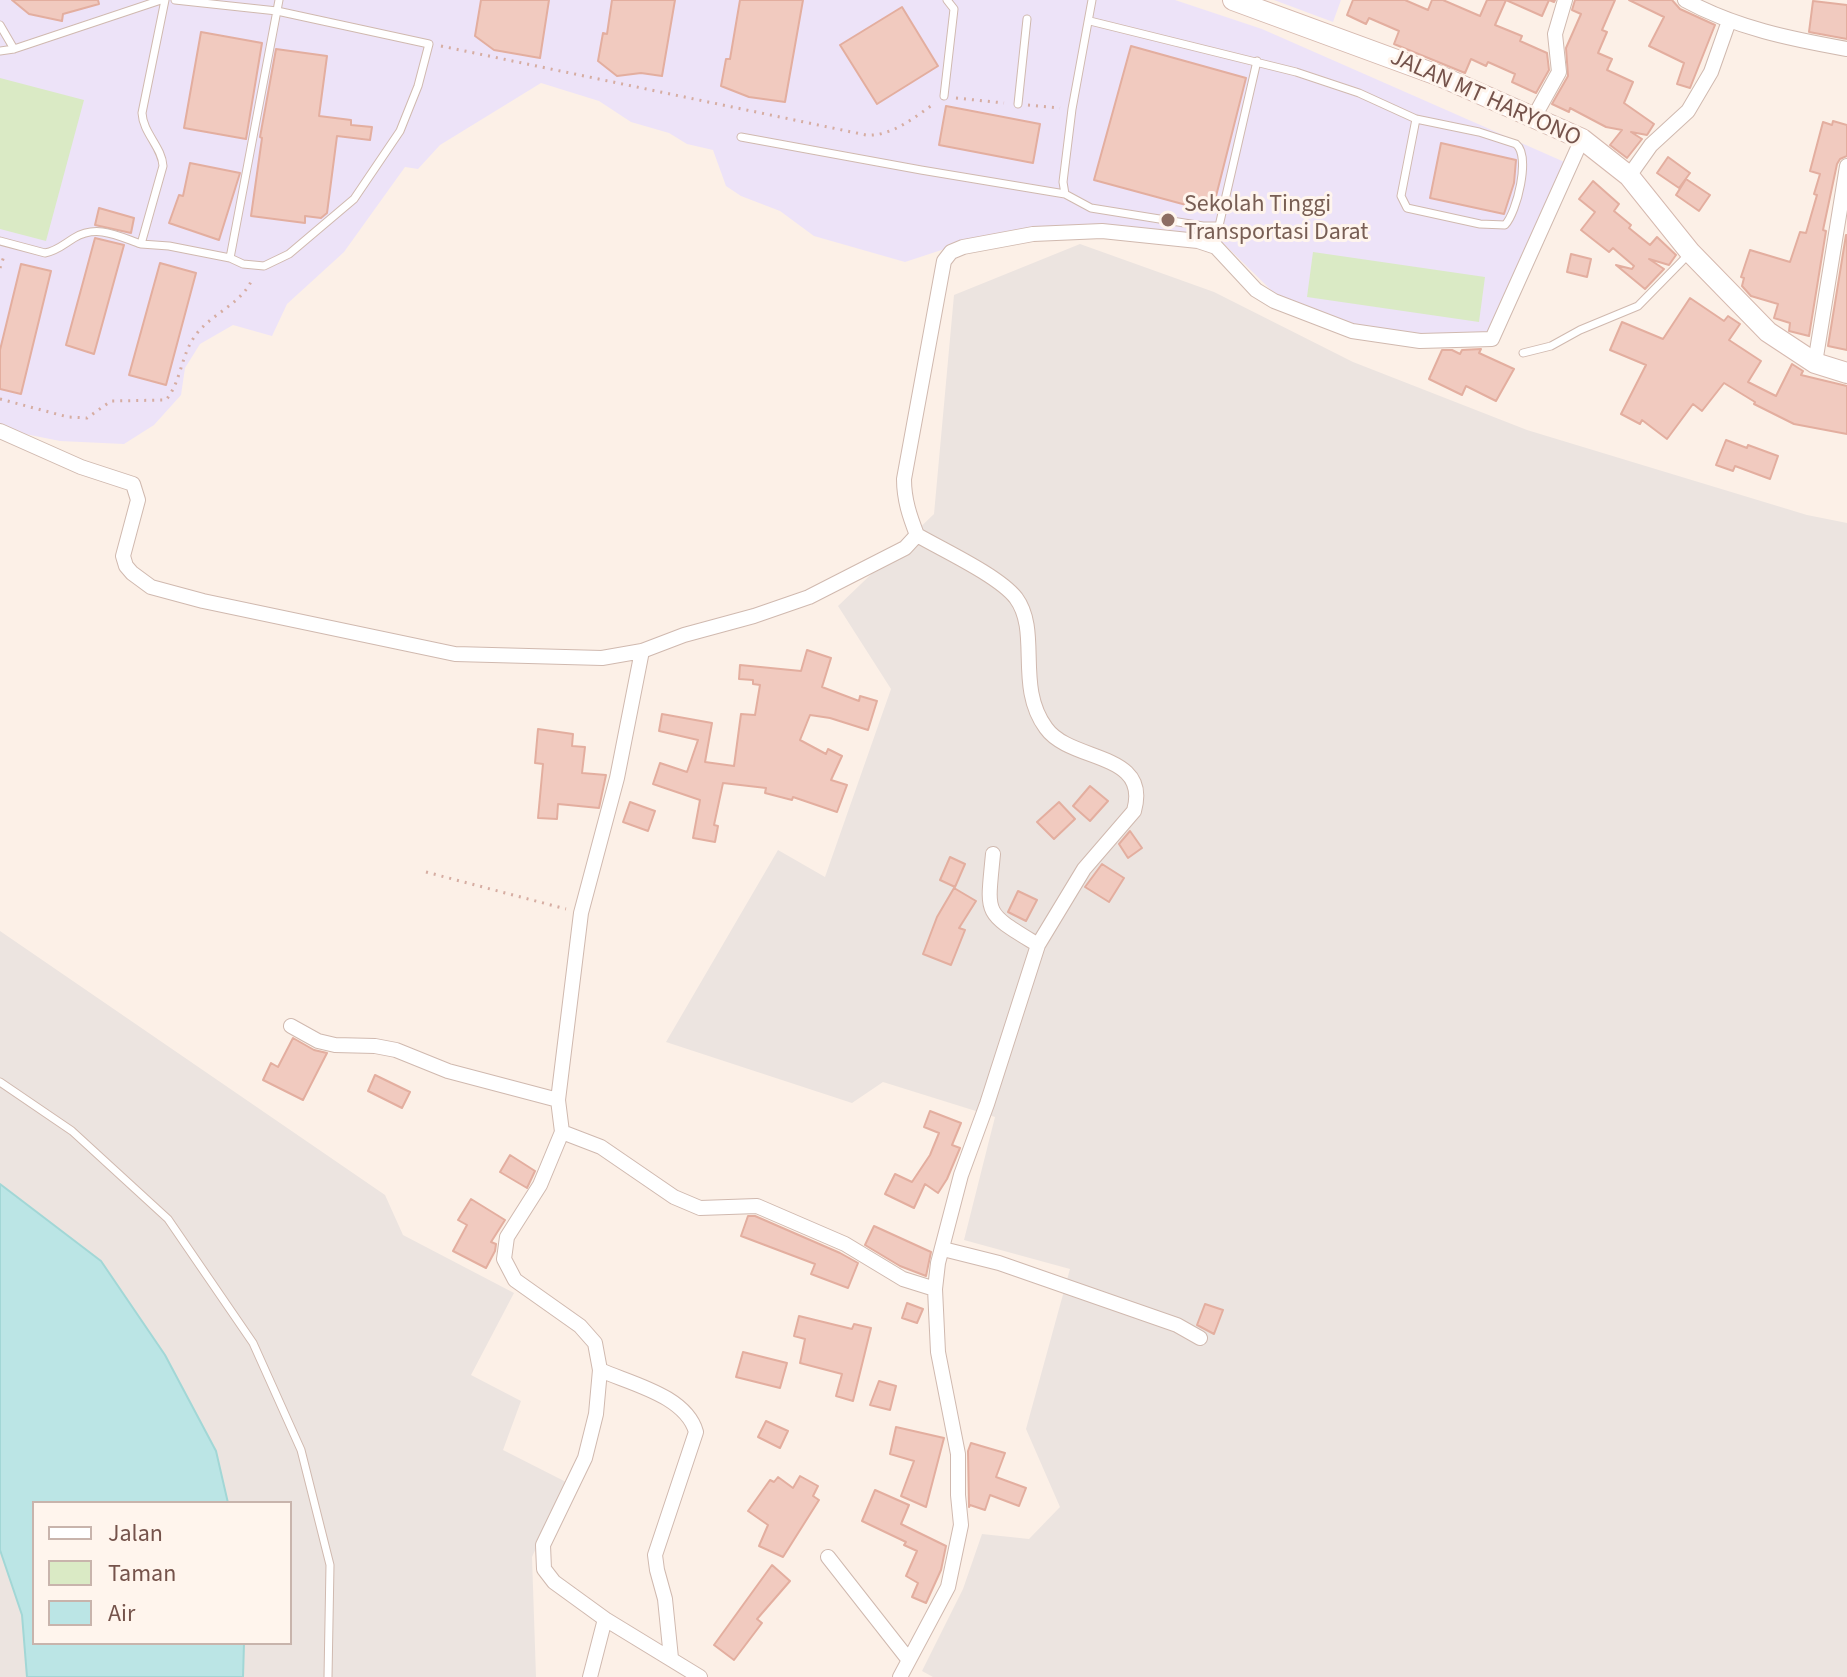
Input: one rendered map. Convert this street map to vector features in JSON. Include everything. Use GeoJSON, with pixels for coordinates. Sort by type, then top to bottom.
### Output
{"type":"FeatureCollection","features":[{"type":"Feature","properties":{"kind":"main road","name":"JALAN MT HARYONO"},"geometry":{"type":"LineString","coordinates":[[1233,0],[1413,66],[1582,139],[1629,176],[1690,252],[1768,332],[1815,363],[1847,373]]}},
{"type":"Feature","properties":{"kind":"street"},"geometry":{"type":"LineString","coordinates":[[1534,117],[1559,72],[1555,34],[1565,0]]}},
{"type":"Feature","properties":{"kind":"street"},"geometry":{"type":"LineString","coordinates":[[1685,0],[1729,21],[1791,39],[1847,49]]}},
{"type":"Feature","properties":{"kind":"street"},"geometry":{"type":"LineString","coordinates":[[1629,176],[1651,145],[1688,111],[1711,72],[1729,21]]}},
{"type":"Feature","properties":{"kind":"street"},"geometry":{"type":"LineString","coordinates":[[900,1677],[948,1587],[961,1525],[958,1454],[938,1352],[935,1289],[961,1175],[1038,945],[1084,869],[1134,811],[1138,799],[1136,786],[1123,768],[1064,745],[1046,728],[1029,688],[1026,617],[1014,596],[964,561],[917,535],[904,494],[904,479],[944,261],[951,252],[963,247],[1033,234],[1102,231],[1198,241],[1216,247],[1256,290],[1274,301],[1352,331],[1420,341],[1492,339],[1582,139]]}},
{"type":"Feature","properties":{"kind":"street"},"geometry":{"type":"LineString","coordinates":[[1815,363],[1847,166]]}},
{"type":"Feature","properties":{"kind":"street"},"geometry":{"type":"LineString","coordinates":[[0,431],[81,467],[133,484],[138,500],[123,556],[132,573],[151,587],[203,601],[455,654],[602,658],[642,651],[809,597],[905,548],[917,535]]}},
{"type":"Feature","properties":{"kind":"street"},"geometry":{"type":"LineString","coordinates":[[642,651],[617,778],[581,913],[558,1100],[562,1132],[540,1185],[507,1237],[504,1259],[515,1280],[580,1326],[595,1343],[600,1370],[596,1414],[585,1458],[543,1545],[544,1569],[554,1582],[605,1619],[700,1677]]}},
{"type":"Feature","properties":{"kind":"street"},"geometry":{"type":"LineString","coordinates":[[993,854],[988,892],[992,912],[999,921],[1038,945]]}},
{"type":"Feature","properties":{"kind":"street"},"geometry":{"type":"LineString","coordinates":[[291,1026],[318,1041],[396,1050],[448,1071],[558,1100]]}},
{"type":"Feature","properties":{"kind":"street"},"geometry":{"type":"LineString","coordinates":[[562,1132],[601,1147],[674,1197],[700,1208],[757,1206],[845,1244],[903,1279],[935,1289]]}},
{"type":"Feature","properties":{"kind":"street"},"geometry":{"type":"LineString","coordinates":[[943,1249],[999,1263],[1177,1325],[1200,1338]]}},
{"type":"Feature","properties":{"kind":"street"},"geometry":{"type":"LineString","coordinates":[[600,1370],[678,1404],[693,1419],[696,1432],[655,1555],[665,1599],[671,1658]]}},
{"type":"Feature","properties":{"kind":"street"},"geometry":{"type":"LineString","coordinates":[[828,1557],[908,1659]]}},
{"type":"Feature","properties":{"kind":"street"},"geometry":{"type":"LineString","coordinates":[[590,1677],[605,1619]]}},
{"type":"Feature","properties":{"kind":"lane"},"geometry":{"type":"LineString","coordinates":[[0,51],[163,0],[142,113],[143,121],[161,154],[163,166],[141,244]]}},
{"type":"Feature","properties":{"kind":"lane"},"geometry":{"type":"LineString","coordinates":[[0,241],[45,253],[53,252],[87,231],[97,230],[141,244],[169,246],[264,266],[289,254],[354,199],[400,131],[418,86],[429,44],[277,11],[175,0]]}},
{"type":"Feature","properties":{"kind":"lane"},"geometry":{"type":"LineString","coordinates":[[230,258],[279,0]]}},
{"type":"Feature","properties":{"kind":"lane"},"geometry":{"type":"LineString","coordinates":[[944,96],[954,9],[947,0]]}},
{"type":"Feature","properties":{"kind":"lane"},"geometry":{"type":"LineString","coordinates":[[1065,194],[1063,182],[1072,109],[1092,0]]}},
{"type":"Feature","properties":{"kind":"lane"},"geometry":{"type":"LineString","coordinates":[[1018,104],[1027,19]]}},
{"type":"Feature","properties":{"kind":"lane"},"geometry":{"type":"LineString","coordinates":[[1090,21],[1257,61],[1359,93],[1416,119],[1479,132],[1521,147],[1524,160],[1512,216],[1505,225],[1480,224],[1407,208],[1401,196],[1416,119]]}},
{"type":"Feature","properties":{"kind":"lane"},"geometry":{"type":"LineString","coordinates":[[0,25],[14,49]]}},
{"type":"Feature","properties":{"kind":"lane"},"geometry":{"type":"LineString","coordinates":[[741,137],[1065,194],[1091,208],[1219,226],[1257,61]]}},
{"type":"Feature","properties":{"kind":"lane"},"geometry":{"type":"LineString","coordinates":[[1523,353],[1551,346],[1580,330],[1638,306],[1690,252]]}},
{"type":"Feature","properties":{"kind":"lane"},"geometry":{"type":"LineString","coordinates":[[0,1082],[72,1131],[168,1219],[253,1343],[301,1450],[330,1565],[328,1677]]}},
{"type":"Feature","properties":{"kind":"path"},"geometry":{"type":"LineString","coordinates":[[429,44],[878,136],[944,96],[1072,109]]}},
{"type":"Feature","properties":{"kind":"path"},"geometry":{"type":"LineString","coordinates":[[0,399],[68,417],[87,418],[111,401],[166,400],[174,390],[195,335],[247,292],[257,266]]}},
{"type":"Feature","properties":{"kind":"path"},"geometry":{"type":"LineString","coordinates":[[426,872],[581,913]]}},
{"type":"Feature","properties":{"kind":"shaded area","name":"Sekolah Tinggi Transportasi Darat"},"geometry":{"type":"Polygon","coordinates":[[[0,0],[1175,0],[1262,29],[1569,164],[1494,334],[1426,346],[1316,317],[1272,291],[1221,241],[1079,229],[978,238],[905,262],[814,236],[780,211],[741,196],[726,186],[713,150],[687,144],[669,133],[631,122],[599,101],[541,83],[440,145],[418,169],[405,167],[344,252],[287,304],[272,336],[233,325],[200,344],[185,368],[181,395],[154,425],[124,444],[60,441],[0,429],[0,0]]]}},
{"type":"Feature","properties":{"kind":"shaded area"},"geometry":{"type":"Polygon","coordinates":[[[1274,0],[1341,0],[1333,22],[1274,0]]]}},
{"type":"Feature","properties":{"kind":"shaded area"},"geometry":{"type":"Polygon","coordinates":[[[1080,244],[1214,292],[1353,362],[1527,430],[1807,515],[1847,523],[1847,1677],[933,1677],[922,1671],[963,1589],[982,1534],[1029,1539],[1060,1507],[1026,1429],[1070,1269],[964,1240],[995,1117],[883,1082],[852,1103],[666,1042],[778,850],[825,877],[891,689],[838,606],[934,514],[954,295],[1080,244]]]}},
{"type":"Feature","properties":{"kind":"shaded area"},"geometry":{"type":"Polygon","coordinates":[[[0,931],[385,1195],[403,1235],[514,1293],[471,1375],[521,1401],[503,1450],[566,1482],[532,1557],[536,1677],[0,1677],[0,931]]]}},
{"type":"Feature","properties":{"kind":"green space"},"geometry":{"type":"Polygon","coordinates":[[[0,78],[84,100],[46,241],[0,229],[0,78]]]}},
{"type":"Feature","properties":{"kind":"green space"},"geometry":{"type":"Polygon","coordinates":[[[1313,252],[1485,277],[1479,322],[1307,297],[1313,252]]]}},
{"type":"Feature","properties":{"kind":"water"},"geometry":{"type":"Polygon","coordinates":[[[0,1184],[101,1261],[165,1355],[216,1451],[228,1501],[32,1501],[32,1645],[244,1645],[243,1677],[27,1677],[22,1615],[0,1550],[0,1184]]]}},
{"type":"Feature","properties":{"kind":"building"},"geometry":{"type":"Polygon","coordinates":[[[12,0],[98,0],[99,4],[63,14],[62,21],[29,14],[12,0]]]}},
{"type":"Feature","properties":{"kind":"building"},"geometry":{"type":"Polygon","coordinates":[[[481,0],[549,0],[540,58],[494,50],[475,36],[481,0]]]}},
{"type":"Feature","properties":{"kind":"building"},"geometry":{"type":"Polygon","coordinates":[[[612,0],[675,0],[662,76],[641,73],[617,76],[598,61],[603,33],[607,34],[612,0]]]}},
{"type":"Feature","properties":{"kind":"building"},"geometry":{"type":"Polygon","coordinates":[[[740,0],[803,0],[785,102],[749,97],[721,86],[726,59],[730,59],[740,0]]]}},
{"type":"Feature","properties":{"kind":"building"},"geometry":{"type":"Polygon","coordinates":[[[1353,0],[1405,0],[1428,10],[1432,0],[1443,0],[1480,16],[1487,0],[1506,0],[1495,25],[1522,36],[1520,41],[1547,53],[1549,70],[1536,93],[1512,82],[1515,74],[1488,62],[1486,66],[1471,59],[1465,73],[1394,44],[1399,31],[1369,18],[1366,24],[1347,15],[1353,0]]]}},
{"type":"Feature","properties":{"kind":"building"},"geometry":{"type":"Polygon","coordinates":[[[1506,0],[1549,0],[1542,16],[1506,0]]]}},
{"type":"Feature","properties":{"kind":"building"},"geometry":{"type":"Polygon","coordinates":[[[1575,0],[1615,0],[1602,30],[1607,32],[1598,53],[1612,59],[1607,70],[1633,82],[1624,103],[1654,124],[1647,135],[1631,132],[1642,139],[1627,158],[1610,145],[1622,130],[1606,127],[1570,108],[1569,112],[1552,104],[1568,76],[1566,48],[1581,14],[1572,10],[1575,0]]]}},
{"type":"Feature","properties":{"kind":"building"},"geometry":{"type":"Polygon","coordinates":[[[1629,0],[1672,0],[1680,9],[1715,25],[1690,88],[1677,84],[1684,63],[1649,46],[1664,17],[1629,0]]]}},
{"type":"Feature","properties":{"kind":"building"},"geometry":{"type":"Polygon","coordinates":[[[1813,1],[1847,5],[1847,39],[1809,32],[1813,1]]]}},
{"type":"Feature","properties":{"kind":"building"},"geometry":{"type":"Polygon","coordinates":[[[902,7],[938,66],[877,104],[840,45],[902,7]]]}},
{"type":"Feature","properties":{"kind":"building"},"geometry":{"type":"Polygon","coordinates":[[[201,32],[262,43],[246,139],[184,128],[201,32]]]}},
{"type":"Feature","properties":{"kind":"building"},"geometry":{"type":"Polygon","coordinates":[[[1131,46],[1246,78],[1212,212],[1094,180],[1131,46]]]}},
{"type":"Feature","properties":{"kind":"building"},"geometry":{"type":"Polygon","coordinates":[[[276,49],[327,56],[319,116],[351,120],[351,125],[372,127],[370,140],[337,136],[327,213],[321,218],[305,216],[305,223],[251,216],[260,137],[276,49]]]}},
{"type":"Feature","properties":{"kind":"building"},"geometry":{"type":"Polygon","coordinates":[[[946,106],[1040,124],[1033,163],[939,145],[946,106]]]}},
{"type":"Feature","properties":{"kind":"building"},"geometry":{"type":"Polygon","coordinates":[[[1833,121],[1847,125],[1847,156],[1837,164],[1823,230],[1826,231],[1809,336],[1789,331],[1790,323],[1774,318],[1778,304],[1751,296],[1742,286],[1744,278],[1741,277],[1750,250],[1790,262],[1800,232],[1806,233],[1817,195],[1814,194],[1820,174],[1810,171],[1823,122],[1832,125],[1833,121]]]}},
{"type":"Feature","properties":{"kind":"building"},"geometry":{"type":"Polygon","coordinates":[[[1441,143],[1516,160],[1514,183],[1504,214],[1430,198],[1441,143]]]}},
{"type":"Feature","properties":{"kind":"building"},"geometry":{"type":"Polygon","coordinates":[[[1668,157],[1690,173],[1679,188],[1657,173],[1668,157]]]}},
{"type":"Feature","properties":{"kind":"building"},"geometry":{"type":"Polygon","coordinates":[[[190,163],[240,173],[219,240],[169,223],[179,195],[183,196],[190,163]]]}},
{"type":"Feature","properties":{"kind":"building"},"geometry":{"type":"Polygon","coordinates":[[[1686,179],[1710,195],[1699,211],[1676,195],[1686,179]]]}},
{"type":"Feature","properties":{"kind":"building"},"geometry":{"type":"Polygon","coordinates":[[[1593,181],[1619,204],[1614,211],[1631,225],[1629,228],[1650,245],[1657,237],[1676,255],[1669,265],[1649,259],[1664,269],[1645,289],[1616,265],[1632,269],[1634,266],[1613,248],[1609,252],[1581,230],[1595,212],[1579,199],[1593,181]]]}},
{"type":"Feature","properties":{"kind":"building"},"geometry":{"type":"Polygon","coordinates":[[[99,208],[134,218],[131,233],[95,225],[99,208]]]}},
{"type":"Feature","properties":{"kind":"building"},"geometry":{"type":"Polygon","coordinates":[[[1847,235],[1847,350],[1828,346],[1847,235]]]}},
{"type":"Feature","properties":{"kind":"building"},"geometry":{"type":"Polygon","coordinates":[[[95,238],[124,245],[94,354],[66,345],[95,238]]]}},
{"type":"Feature","properties":{"kind":"building"},"geometry":{"type":"Polygon","coordinates":[[[1571,254],[1591,259],[1587,277],[1567,272],[1571,254]]]}},
{"type":"Feature","properties":{"kind":"building"},"geometry":{"type":"Polygon","coordinates":[[[160,263],[196,273],[166,385],[129,375],[160,263]]]}},
{"type":"Feature","properties":{"kind":"building"},"geometry":{"type":"Polygon","coordinates":[[[21,264],[51,271],[21,394],[0,389],[0,350],[21,264]]]}},
{"type":"Feature","properties":{"kind":"building"},"geometry":{"type":"Polygon","coordinates":[[[1690,298],[1724,321],[1728,316],[1740,324],[1729,340],[1761,361],[1748,382],[1776,396],[1792,364],[1803,371],[1801,375],[1847,386],[1847,434],[1794,424],[1754,404],[1724,383],[1702,411],[1693,404],[1667,439],[1642,420],[1640,424],[1621,414],[1646,365],[1610,350],[1622,322],[1663,339],[1690,298]]]}},
{"type":"Feature","properties":{"kind":"building"},"geometry":{"type":"Polygon","coordinates":[[[1481,349],[1479,353],[1514,369],[1496,401],[1466,386],[1462,395],[1429,379],[1442,350],[1460,354],[1462,350],[1481,349]]]}},
{"type":"Feature","properties":{"kind":"building"},"geometry":{"type":"Polygon","coordinates":[[[1726,440],[1778,456],[1770,479],[1735,466],[1733,471],[1716,465],[1726,440]]]}},
{"type":"Feature","properties":{"kind":"building"},"geometry":{"type":"Polygon","coordinates":[[[807,650],[831,658],[822,687],[859,701],[860,696],[877,701],[868,730],[810,715],[800,740],[826,754],[828,749],[842,756],[831,780],[847,785],[837,812],[793,797],[792,800],[765,793],[766,788],[723,783],[714,825],[718,826],[715,842],[693,838],[700,800],[653,784],[660,763],[687,772],[698,740],[659,731],[662,714],[712,723],[705,762],[734,766],[741,714],[755,715],[760,685],[753,684],[753,680],[739,679],[740,665],[801,671],[807,650]]]}},
{"type":"Feature","properties":{"kind":"building"},"geometry":{"type":"Polygon","coordinates":[[[538,729],[573,734],[572,746],[585,747],[582,773],[606,775],[599,808],[558,804],[557,819],[538,818],[543,764],[535,763],[538,729]]]}},
{"type":"Feature","properties":{"kind":"building"},"geometry":{"type":"Polygon","coordinates":[[[1090,786],[1108,801],[1090,821],[1073,806],[1090,786]]]}},
{"type":"Feature","properties":{"kind":"building"},"geometry":{"type":"Polygon","coordinates":[[[630,802],[655,811],[648,831],[623,822],[630,802]]]}},
{"type":"Feature","properties":{"kind":"building"},"geometry":{"type":"Polygon","coordinates":[[[1059,802],[1075,819],[1054,839],[1037,822],[1059,802]]]}},
{"type":"Feature","properties":{"kind":"building"},"geometry":{"type":"Polygon","coordinates":[[[1130,831],[1142,848],[1128,858],[1119,844],[1130,831]]]}},
{"type":"Feature","properties":{"kind":"building"},"geometry":{"type":"Polygon","coordinates":[[[950,857],[965,864],[955,887],[940,880],[950,857]]]}},
{"type":"Feature","properties":{"kind":"building"},"geometry":{"type":"Polygon","coordinates":[[[1102,864],[1124,878],[1109,902],[1085,887],[1102,864]]]}},
{"type":"Feature","properties":{"kind":"building"},"geometry":{"type":"Polygon","coordinates":[[[954,888],[976,901],[959,928],[965,930],[951,965],[923,954],[937,917],[954,888]]]}},
{"type":"Feature","properties":{"kind":"building"},"geometry":{"type":"Polygon","coordinates":[[[1018,891],[1037,900],[1026,921],[1008,912],[1018,891]]]}},
{"type":"Feature","properties":{"kind":"building"},"geometry":{"type":"Polygon","coordinates":[[[293,1038],[314,1050],[327,1053],[303,1100],[263,1080],[271,1063],[278,1067],[293,1038]]]}},
{"type":"Feature","properties":{"kind":"building"},"geometry":{"type":"Polygon","coordinates":[[[375,1075],[410,1092],[402,1108],[368,1091],[375,1075]]]}},
{"type":"Feature","properties":{"kind":"building"},"geometry":{"type":"Polygon","coordinates":[[[930,1111],[961,1123],[952,1145],[960,1148],[938,1193],[925,1184],[914,1208],[885,1194],[895,1174],[912,1182],[930,1155],[939,1133],[924,1127],[930,1111]]]}},
{"type":"Feature","properties":{"kind":"building"},"geometry":{"type":"Polygon","coordinates":[[[510,1155],[535,1171],[527,1188],[500,1172],[510,1155]]]}},
{"type":"Feature","properties":{"kind":"building"},"geometry":{"type":"Polygon","coordinates":[[[471,1199],[505,1220],[491,1242],[496,1244],[495,1251],[486,1268],[453,1251],[467,1225],[458,1220],[471,1199]]]}},
{"type":"Feature","properties":{"kind":"building"},"geometry":{"type":"Polygon","coordinates":[[[748,1216],[755,1216],[858,1263],[848,1288],[811,1274],[815,1264],[741,1236],[748,1216]]]}},
{"type":"Feature","properties":{"kind":"building"},"geometry":{"type":"Polygon","coordinates":[[[874,1226],[931,1252],[926,1276],[900,1266],[865,1245],[874,1226]]]}},
{"type":"Feature","properties":{"kind":"building"},"geometry":{"type":"Polygon","coordinates":[[[907,1303],[923,1309],[917,1323],[902,1318],[907,1303]]]}},
{"type":"Feature","properties":{"kind":"building"},"geometry":{"type":"Polygon","coordinates":[[[1205,1304],[1223,1310],[1214,1334],[1197,1325],[1205,1304]]]}},
{"type":"Feature","properties":{"kind":"building"},"geometry":{"type":"Polygon","coordinates":[[[799,1316],[852,1329],[854,1324],[871,1328],[853,1401],[836,1396],[842,1374],[800,1363],[805,1339],[794,1336],[799,1316]]]}},
{"type":"Feature","properties":{"kind":"building"},"geometry":{"type":"Polygon","coordinates":[[[743,1352],[787,1363],[780,1388],[736,1377],[743,1352]]]}},
{"type":"Feature","properties":{"kind":"building"},"geometry":{"type":"Polygon","coordinates":[[[879,1381],[896,1386],[890,1410],[870,1405],[879,1381]]]}},
{"type":"Feature","properties":{"kind":"building"},"geometry":{"type":"Polygon","coordinates":[[[766,1421],[788,1431],[780,1448],[758,1437],[766,1421]]]}},
{"type":"Feature","properties":{"kind":"building"},"geometry":{"type":"Polygon","coordinates":[[[896,1427],[944,1438],[926,1507],[901,1496],[914,1461],[890,1454],[896,1427]]]}},
{"type":"Feature","properties":{"kind":"building"},"geometry":{"type":"Polygon","coordinates":[[[971,1443],[1005,1453],[996,1477],[1026,1488],[1019,1506],[990,1495],[985,1510],[969,1507],[968,1451],[971,1443]]]}},
{"type":"Feature","properties":{"kind":"building"},"geometry":{"type":"Polygon","coordinates":[[[800,1476],[818,1486],[813,1496],[819,1500],[783,1557],[759,1546],[768,1525],[748,1511],[770,1480],[774,1482],[778,1477],[793,1488],[800,1476]]]}},
{"type":"Feature","properties":{"kind":"building"},"geometry":{"type":"Polygon","coordinates":[[[875,1490],[909,1505],[901,1524],[946,1546],[941,1570],[926,1603],[912,1597],[918,1583],[906,1576],[917,1551],[904,1545],[906,1542],[862,1521],[875,1490]]]}},
{"type":"Feature","properties":{"kind":"building"},"geometry":{"type":"Polygon","coordinates":[[[772,1565],[790,1581],[757,1619],[762,1623],[734,1660],[714,1645],[772,1565]]]}},
{"type":"Feature","properties":{"kind":"place","name":"Sekolah Tinggi Transportasi Darat"},"geometry":{"type":"Point","coordinates":[1168,220]}}]}
